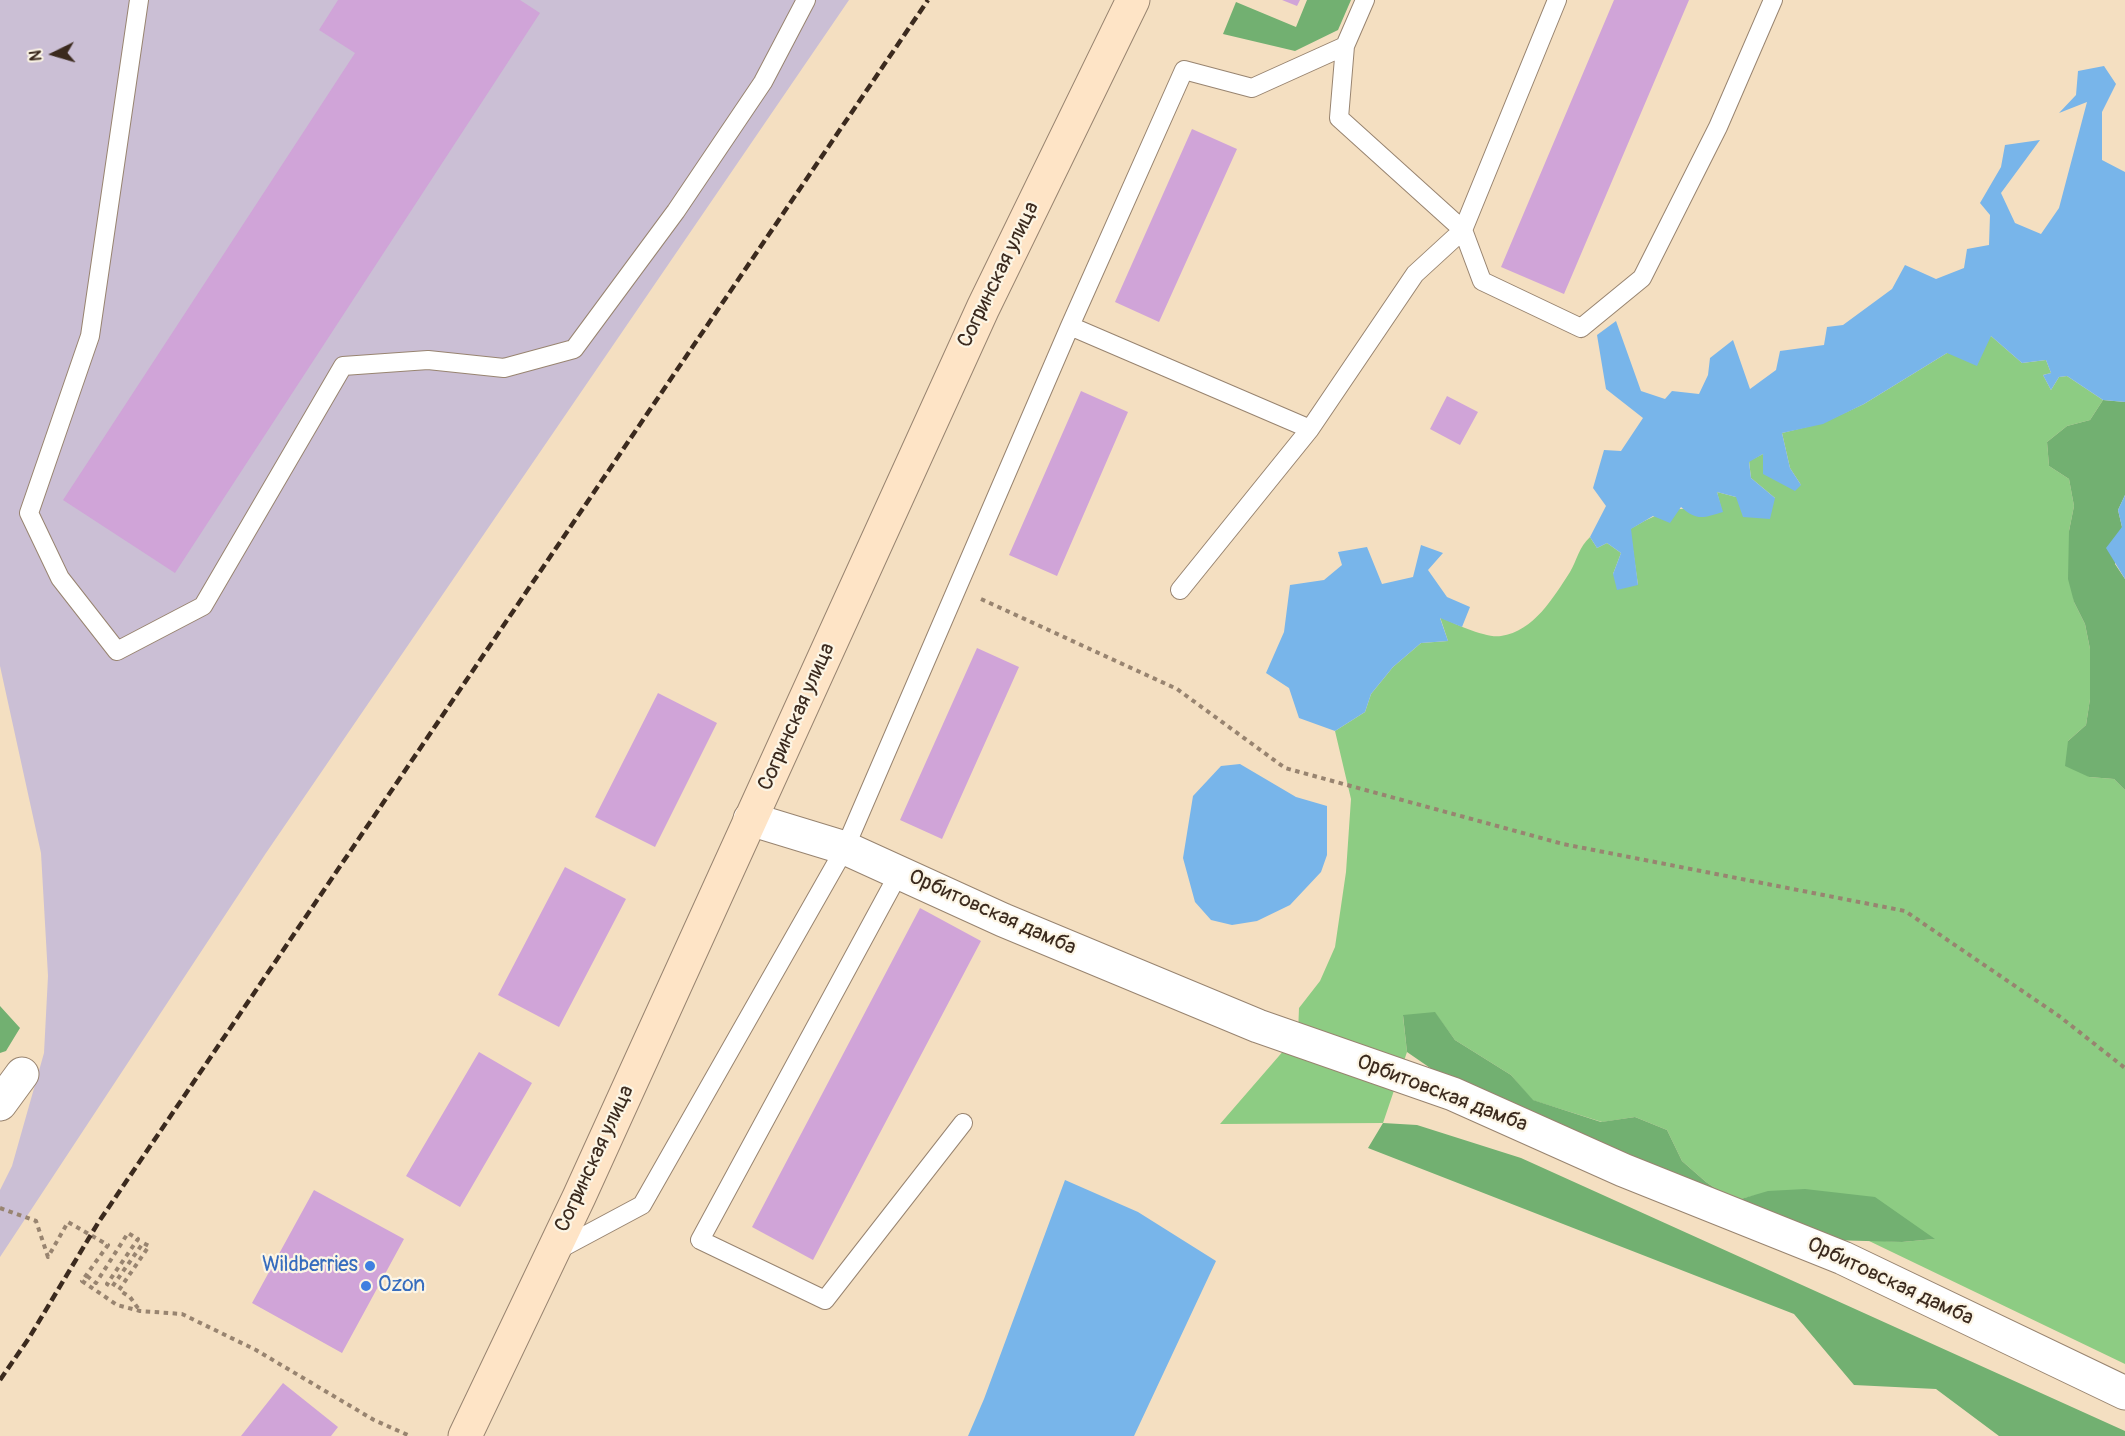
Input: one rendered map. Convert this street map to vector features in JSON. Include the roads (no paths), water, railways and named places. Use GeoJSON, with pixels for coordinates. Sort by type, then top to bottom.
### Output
{"type":"FeatureCollection","features":[{"type":"Feature","properties":{"kind":"street","name":"Согринская улица"},"geometry":{"type":"LineString","coordinates":[[465,1436],[750,819],[982,308],[1133,0]]}},
{"type":"Feature","properties":{"kind":"street","name":"Орбитовская дамба"},"geometry":{"type":"LineString","coordinates":[[750,819],[845,848],[1003,920],[1258,1026],[1453,1094],[1623,1170],[1843,1258],[2125,1393]]}},
{"type":"Feature","properties":{"kind":"street"},"geometry":{"type":"LineString","coordinates":[[0,1104],[22,1074]]}},
{"type":"Feature","properties":{"kind":"lane"},"geometry":{"type":"LineString","coordinates":[[139,0],[90,336],[29,513],[60,578],[117,651],[203,606],[343,366],[428,360],[504,368],[574,349],[675,212],[763,82],[806,0]]}},
{"type":"Feature","properties":{"kind":"lane"},"geometry":{"type":"LineString","coordinates":[[1365,0],[1345,46],[1339,118],[1463,230],[1482,281],[1581,328],[1642,278],[1718,127],[1773,0]]}},
{"type":"Feature","properties":{"kind":"lane"},"geometry":{"type":"LineString","coordinates":[[1180,590],[1310,429],[1415,274],[1463,230],[1557,0]]}},
{"type":"Feature","properties":{"kind":"lane"},"geometry":{"type":"LineString","coordinates":[[550,1254],[642,1204],[845,848],[956,587],[1184,70],[1252,88],[1345,46]]}},
{"type":"Feature","properties":{"kind":"lane"},"geometry":{"type":"LineString","coordinates":[[1070,326],[1310,429]]}},
{"type":"Feature","properties":{"kind":"lane"},"geometry":{"type":"LineString","coordinates":[[899,873],[700,1240],[825,1300],[963,1123]]}},
{"type":"Feature","properties":{"kind":"water"},"geometry":{"type":"Polygon","coordinates":[[[2104,66],[2116,84],[2102,112],[2102,160],[2125,172],[2125,402],[2103,400],[2067,376],[2059,377],[2051,390],[2043,375],[2051,373],[2046,360],[2022,363],[1991,336],[1977,366],[1947,353],[1864,404],[1823,424],[1782,433],[1790,468],[1801,485],[1795,491],[1763,474],[1763,454],[1749,462],[1751,478],[1775,498],[1770,519],[1743,517],[1736,497],[1717,492],[1723,512],[1700,517],[1692,515],[1681,507],[1670,523],[1653,516],[1631,529],[1638,585],[1617,590],[1613,574],[1621,553],[1607,543],[1597,548],[1590,537],[1606,506],[1593,488],[1604,450],[1621,451],[1643,418],[1606,389],[1597,335],[1616,321],[1641,391],[1665,399],[1672,391],[1699,394],[1708,375],[1710,358],[1733,340],[1750,389],[1776,370],[1780,351],[1824,345],[1827,327],[1843,325],[1892,289],[1905,265],[1936,279],[1964,268],[1967,249],[1989,245],[1990,215],[1980,203],[2001,167],[2005,145],[2040,140],[2001,193],[2015,223],[2041,234],[2059,208],[2087,102],[2059,113],[2076,95],[2078,71],[2104,66]]]}},
{"type":"Feature","properties":{"kind":"water"},"geometry":{"type":"Polygon","coordinates":[[[2125,495],[2125,579],[2106,548],[2122,527],[2118,510],[2125,495]]]}},
{"type":"Feature","properties":{"kind":"water"},"geometry":{"type":"Polygon","coordinates":[[[1421,545],[1443,553],[1428,570],[1447,597],[1470,607],[1462,627],[1440,618],[1448,641],[1421,643],[1393,667],[1371,694],[1365,712],[1335,731],[1299,718],[1289,688],[1266,673],[1284,632],[1290,585],[1324,580],[1342,565],[1338,552],[1367,547],[1382,584],[1413,577],[1421,545]]]}},
{"type":"Feature","properties":{"kind":"water"},"geometry":{"type":"Polygon","coordinates":[[[1240,764],[1296,797],[1327,806],[1327,855],[1321,872],[1290,905],[1257,921],[1232,925],[1211,920],[1195,902],[1183,858],[1193,796],[1221,766],[1240,764]]]}},
{"type":"Feature","properties":{"kind":"water"},"geometry":{"type":"Polygon","coordinates":[[[1065,1180],[1138,1212],[1216,1261],[1134,1436],[968,1436],[984,1399],[1065,1180]]]}},
{"type":"Feature","properties":{"kind":"railway"},"geometry":{"type":"LineString","coordinates":[[0,1380],[29,1338],[98,1223],[928,0]]}},
{"type":"Feature","properties":{"kind":"place","name":"Wildberries"},"geometry":{"type":"Point","coordinates":[370,1266]}},
{"type":"Feature","properties":{"kind":"place","name":"Ozon"},"geometry":{"type":"Point","coordinates":[366,1286]}}]}
